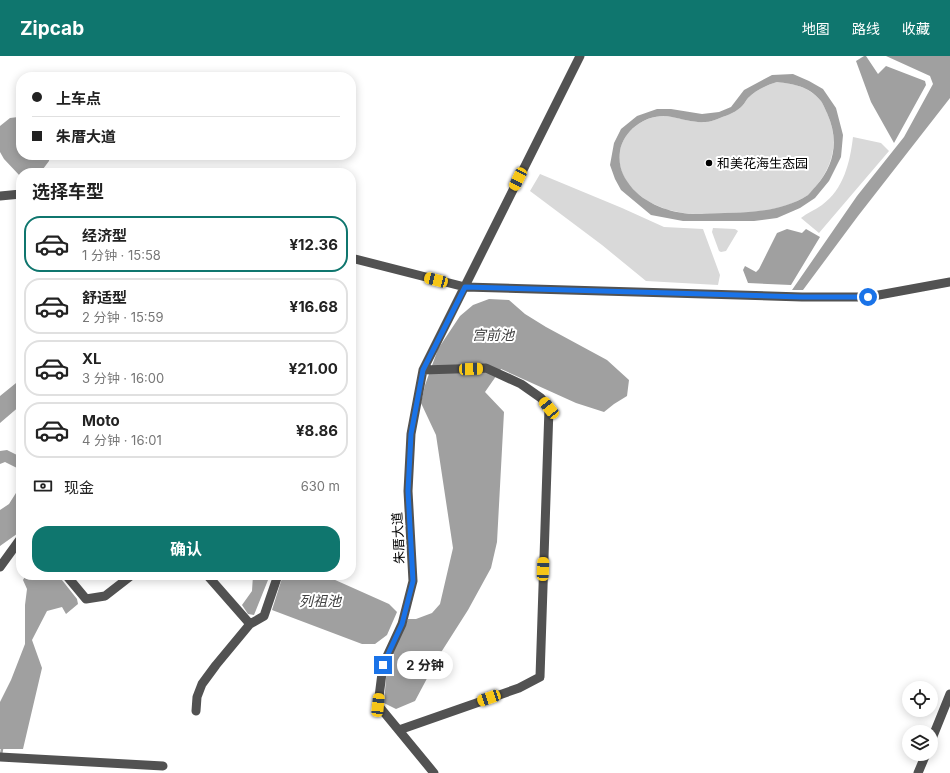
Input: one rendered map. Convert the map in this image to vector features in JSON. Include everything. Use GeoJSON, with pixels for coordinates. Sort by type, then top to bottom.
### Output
{"type":"FeatureCollection","features":[{"type":"Feature","properties":{"kind":"street","name":"朱厝大道"},"geometry":{"type":"LineString","coordinates":[[434,773],[378,705],[383,665],[402,624],[413,581],[408,491],[411,434],[423,370],[580,56]]}},
{"type":"Feature","properties":{"kind":"street"},"geometry":{"type":"LineString","coordinates":[[0,196],[16,194]]}},
{"type":"Feature","properties":{"kind":"street"},"geometry":{"type":"LineString","coordinates":[[356,259],[465,287],[802,297],[868,297],[950,282]]}},
{"type":"Feature","properties":{"kind":"street"},"geometry":{"type":"LineString","coordinates":[[399,730],[519,688],[540,677],[549,408],[541,398],[521,384],[486,368],[423,370]]}},
{"type":"Feature","properties":{"kind":"street"},"geometry":{"type":"LineString","coordinates":[[0,567],[16,545]]}},
{"type":"Feature","properties":{"kind":"street"},"geometry":{"type":"LineString","coordinates":[[70,580],[86,599],[105,596],[126,580]]}},
{"type":"Feature","properties":{"kind":"street"},"geometry":{"type":"LineString","coordinates":[[211,580],[250,624]]}},
{"type":"Feature","properties":{"kind":"street"},"geometry":{"type":"LineString","coordinates":[[196,711],[197,697],[202,684],[250,624],[264,616],[276,580]]}},
{"type":"Feature","properties":{"kind":"street"},"geometry":{"type":"LineString","coordinates":[[937,725],[950,694]]}},
{"type":"Feature","properties":{"kind":"street"},"geometry":{"type":"LineString","coordinates":[[2,757],[163,766]]}},
{"type":"Feature","properties":{"kind":"street"},"geometry":{"type":"LineString","coordinates":[[918,773],[923,761]]}},
{"type":"Feature","properties":{"kind":"shaded area"},"geometry":{"type":"Polygon","coordinates":[[[777,82],[800,86],[815,95],[822,103],[831,123],[834,142],[831,161],[822,178],[808,195],[784,206],[771,209],[745,212],[695,214],[676,212],[657,206],[640,196],[626,180],[620,167],[620,151],[622,143],[627,135],[639,124],[647,119],[664,116],[697,122],[712,121],[735,111],[741,107],[754,93],[777,82]]]}},
{"type":"Feature","properties":{"kind":"shaded area"},"geometry":{"type":"Polygon","coordinates":[[[853,137],[881,143],[889,151],[819,233],[801,218],[830,199],[836,191],[848,165],[853,137]]]}},
{"type":"Feature","properties":{"kind":"shaded area"},"geometry":{"type":"Polygon","coordinates":[[[540,174],[664,227],[703,229],[720,275],[718,285],[646,281],[602,245],[530,191],[540,174]]]}},
{"type":"Feature","properties":{"kind":"shaded area"},"geometry":{"type":"Polygon","coordinates":[[[713,228],[735,229],[738,231],[726,251],[719,251],[712,232],[713,228]]]}},
{"type":"Feature","properties":{"kind":"water"},"geometry":{"type":"Polygon","coordinates":[[[866,56],[878,74],[886,66],[925,81],[926,85],[894,143],[871,102],[856,61],[866,56]]]}},
{"type":"Feature","properties":{"kind":"water"},"geometry":{"type":"Polygon","coordinates":[[[886,56],[950,56],[950,98],[858,216],[803,290],[792,290],[857,196],[904,137],[933,84],[930,76],[886,56]]]}},
{"type":"Feature","properties":{"kind":"water"},"geometry":{"type":"Polygon","coordinates":[[[793,74],[809,81],[823,89],[836,108],[843,135],[841,157],[829,181],[815,198],[800,208],[777,218],[754,221],[683,221],[651,215],[621,190],[610,165],[614,143],[621,129],[637,116],[657,109],[671,109],[702,114],[719,112],[731,107],[744,90],[772,75],[793,74]],[[777,82],[762,88],[751,95],[738,110],[712,121],[697,122],[664,116],[647,119],[639,124],[627,135],[622,143],[620,151],[622,172],[626,180],[633,189],[647,201],[664,209],[693,214],[743,212],[770,209],[783,206],[808,195],[822,178],[831,161],[834,142],[831,123],[824,106],[815,95],[800,86],[777,82]]]}},
{"type":"Feature","properties":{"kind":"water"},"geometry":{"type":"Polygon","coordinates":[[[16,117],[16,160],[49,160],[44,168],[16,168],[16,172],[4,159],[0,152],[0,126],[10,118],[16,117]]]}},
{"type":"Feature","properties":{"kind":"water"},"geometry":{"type":"Polygon","coordinates":[[[787,229],[802,233],[806,229],[820,237],[791,285],[748,283],[743,270],[745,266],[756,272],[759,269],[777,233],[787,229]]]}},
{"type":"Feature","properties":{"kind":"water","name":"宫前池"},"geometry":{"type":"Polygon","coordinates":[[[489,299],[509,300],[525,314],[546,327],[607,360],[629,380],[627,396],[604,412],[576,403],[501,369],[485,392],[504,412],[497,542],[491,568],[468,610],[440,654],[415,701],[396,709],[384,703],[387,666],[408,619],[416,619],[432,613],[440,604],[453,548],[436,435],[421,403],[425,385],[438,349],[460,316],[473,305],[489,299]]]}},
{"type":"Feature","properties":{"kind":"water"},"geometry":{"type":"Polygon","coordinates":[[[16,383],[16,409],[0,423],[0,396],[16,383]]]}},
{"type":"Feature","properties":{"kind":"water"},"geometry":{"type":"Polygon","coordinates":[[[7,450],[16,454],[16,468],[5,462],[0,464],[0,451],[7,450]]]}},
{"type":"Feature","properties":{"kind":"water"},"geometry":{"type":"Polygon","coordinates":[[[16,493],[16,535],[0,546],[0,510],[9,504],[16,493]]]}},
{"type":"Feature","properties":{"kind":"water"},"geometry":{"type":"Polygon","coordinates":[[[23,580],[62,580],[77,599],[78,604],[66,614],[62,607],[47,611],[32,640],[42,668],[23,749],[0,749],[0,702],[11,680],[25,644],[25,605],[27,589],[23,580]]]}},
{"type":"Feature","properties":{"kind":"water"},"geometry":{"type":"Polygon","coordinates":[[[253,580],[268,580],[254,615],[248,614],[242,605],[252,591],[253,580]]]}},
{"type":"Feature","properties":{"kind":"water","name":"列祖池"},"geometry":{"type":"Polygon","coordinates":[[[281,580],[335,580],[389,604],[397,612],[387,635],[375,644],[362,644],[272,610],[281,580]]]}},
{"type":"Feature","properties":{"kind":"waterway"},"geometry":{"type":"LineString","coordinates":[[1,755],[2,749]]}},
{"type":"Feature","properties":{"kind":"place","name":"和美花海生态园"},"geometry":{"type":"Point","coordinates":[709,163]}},
{"type":"Feature","properties":{"kind":"route"},"geometry":{"type":"LineString","coordinates":[[383,665],[402,624],[413,581],[408,491],[411,434],[423,370],[465,287],[802,297],[868,297]]}}]}
